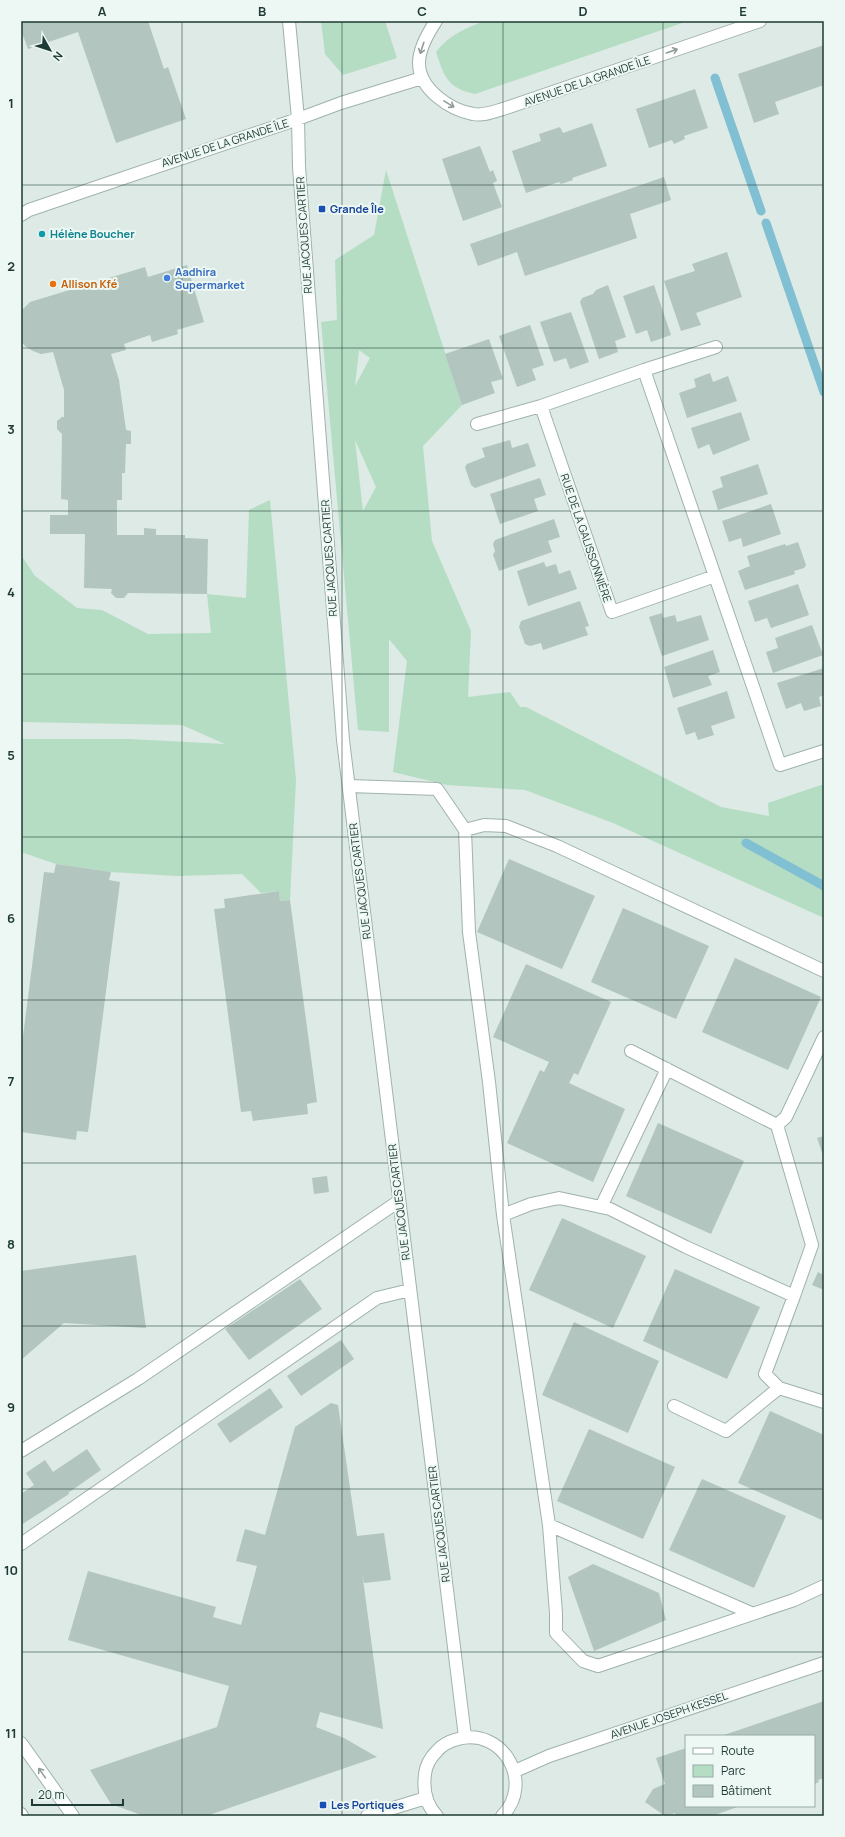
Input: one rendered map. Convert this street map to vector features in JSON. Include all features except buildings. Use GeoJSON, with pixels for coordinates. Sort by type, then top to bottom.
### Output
{"type":"FeatureCollection","features":[{"type":"Feature","properties":{"kind":"street","name":"RUE JACQUES CARTIER"},"geometry":{"type":"LineString","coordinates":[[289,21],[298,119],[299,167],[343,740],[465,1737]]}},
{"type":"Feature","properties":{"kind":"street"},"geometry":{"type":"LineString","coordinates":[[422,78],[419,64],[421,50],[428,33],[436,21]]}},
{"type":"Feature","properties":{"kind":"street","name":"AVENUE DE LA GRANDE ÎLE"},"geometry":{"type":"LineString","coordinates":[[24,211],[298,119],[341,103],[422,78],[431,92],[460,110],[474,114],[488,114],[760,21]]}},
{"type":"Feature","properties":{"kind":"street"},"geometry":{"type":"LineString","coordinates":[[477,424],[541,406],[644,370],[716,347]]}},
{"type":"Feature","properties":{"kind":"street"},"geometry":{"type":"LineString","coordinates":[[644,370],[780,765],[824,751]]}},
{"type":"Feature","properties":{"kind":"street","name":"RUE DE LA GALISSONNIÈRE"},"geometry":{"type":"LineString","coordinates":[[541,406],[612,612],[715,576]]}},
{"type":"Feature","properties":{"kind":"street"},"geometry":{"type":"LineString","coordinates":[[349,786],[437,789],[465,830],[469,932],[489,1082],[503,1214],[549,1525],[556,1613],[556,1633],[583,1661],[598,1666],[751,1613],[794,1600],[824,1586]]}},
{"type":"Feature","properties":{"kind":"street"},"geometry":{"type":"LineString","coordinates":[[465,830],[484,825],[506,826],[557,846],[824,971]]}},
{"type":"Feature","properties":{"kind":"street"},"geometry":{"type":"LineString","coordinates":[[777,1125],[786,1117],[824,1037]]}},
{"type":"Feature","properties":{"kind":"street"},"geometry":{"type":"LineString","coordinates":[[630,1051],[777,1125],[812,1245],[765,1374],[779,1388],[824,1402]]}},
{"type":"Feature","properties":{"kind":"street"},"geometry":{"type":"LineString","coordinates":[[601,1207],[667,1069]]}},
{"type":"Feature","properties":{"kind":"street"},"geometry":{"type":"LineString","coordinates":[[503,1214],[531,1204],[559,1198],[610,1209],[686,1247],[794,1296]]}},
{"type":"Feature","properties":{"kind":"street"},"geometry":{"type":"LineString","coordinates":[[21,1451],[138,1379],[399,1200]]}},
{"type":"Feature","properties":{"kind":"street"},"geometry":{"type":"LineString","coordinates":[[21,1544],[377,1298],[410,1290]]}},
{"type":"Feature","properties":{"kind":"street"},"geometry":{"type":"LineString","coordinates":[[674,1406],[726,1431],[779,1388]]}},
{"type":"Feature","properties":{"kind":"street"},"geometry":{"type":"LineString","coordinates":[[549,1525],[751,1613]]}},
{"type":"Feature","properties":{"kind":"street","name":"AVENUE JOSEPH KESSEL"},"geometry":{"type":"LineString","coordinates":[[515,1770],[549,1756],[824,1663]]}},
{"type":"Feature","properties":{"kind":"street"},"geometry":{"type":"LineString","coordinates":[[437,1816],[432,1811],[426,1798],[424,1785],[425,1771],[431,1758],[440,1748],[452,1740],[465,1737],[478,1737],[490,1741],[501,1748],[515,1770],[516,1784],[514,1798],[507,1811],[502,1816]]}},
{"type":"Feature","properties":{"kind":"street"},"geometry":{"type":"LineString","coordinates":[[21,1743],[73,1816]]}},
{"type":"Feature","properties":{"kind":"street"},"geometry":{"type":"LineString","coordinates":[[367,1816],[426,1798]]}},
{"type":"Feature","properties":{"kind":"green space"},"geometry":{"type":"Polygon","coordinates":[[[321,21],[385,21],[397,58],[343,75],[325,54],[321,21]]]}},
{"type":"Feature","properties":{"kind":"green space"},"geometry":{"type":"Polygon","coordinates":[[[486,21],[688,21],[475,94],[458,88],[448,80],[444,74],[436,52],[441,46],[459,32],[486,21]]]}},
{"type":"Feature","properties":{"kind":"green space"},"geometry":{"type":"Polygon","coordinates":[[[386,170],[462,405],[423,446],[432,541],[471,631],[468,697],[510,692],[520,707],[526,707],[721,807],[769,816],[768,803],[824,784],[824,918],[613,823],[525,790],[447,785],[393,772],[407,661],[389,639],[389,732],[358,730],[321,322],[337,320],[335,260],[374,235],[386,170]],[[359,350],[355,386],[370,358],[359,350]],[[355,440],[363,511],[376,487],[355,440]]]}},
{"type":"Feature","properties":{"kind":"green space"},"geometry":{"type":"Polygon","coordinates":[[[270,500],[296,780],[290,900],[280,901],[279,891],[261,893],[242,874],[177,876],[111,872],[56,864],[21,852],[21,739],[129,739],[225,744],[182,725],[21,722],[21,555],[35,576],[77,608],[102,610],[148,634],[211,633],[207,594],[246,598],[249,510],[270,500]]]}},
{"type":"Feature","properties":{"kind":"waterway"},"geometry":{"type":"LineString","coordinates":[[715,78],[761,211]]}},
{"type":"Feature","properties":{"kind":"waterway"},"geometry":{"type":"LineString","coordinates":[[766,223],[824,392]]}},
{"type":"Feature","properties":{"kind":"waterway"},"geometry":{"type":"LineString","coordinates":[[746,843],[824,886]]}},
{"type":"Feature","properties":{"kind":"place","name":"Grande Île"},"geometry":{"type":"Point","coordinates":[322,209]}},
{"type":"Feature","properties":{"kind":"place","name":"Hélène Boucher"},"geometry":{"type":"Point","coordinates":[42,234]}},
{"type":"Feature","properties":{"kind":"place","name":"Aadhira Supermarket"},"geometry":{"type":"Point","coordinates":[167,278]}},
{"type":"Feature","properties":{"kind":"place","name":"Allison Kfé"},"geometry":{"type":"Point","coordinates":[53,284]}},
{"type":"Feature","properties":{"kind":"place","name":"Les Portiques"},"geometry":{"type":"Point","coordinates":[323,1805]}}]}
